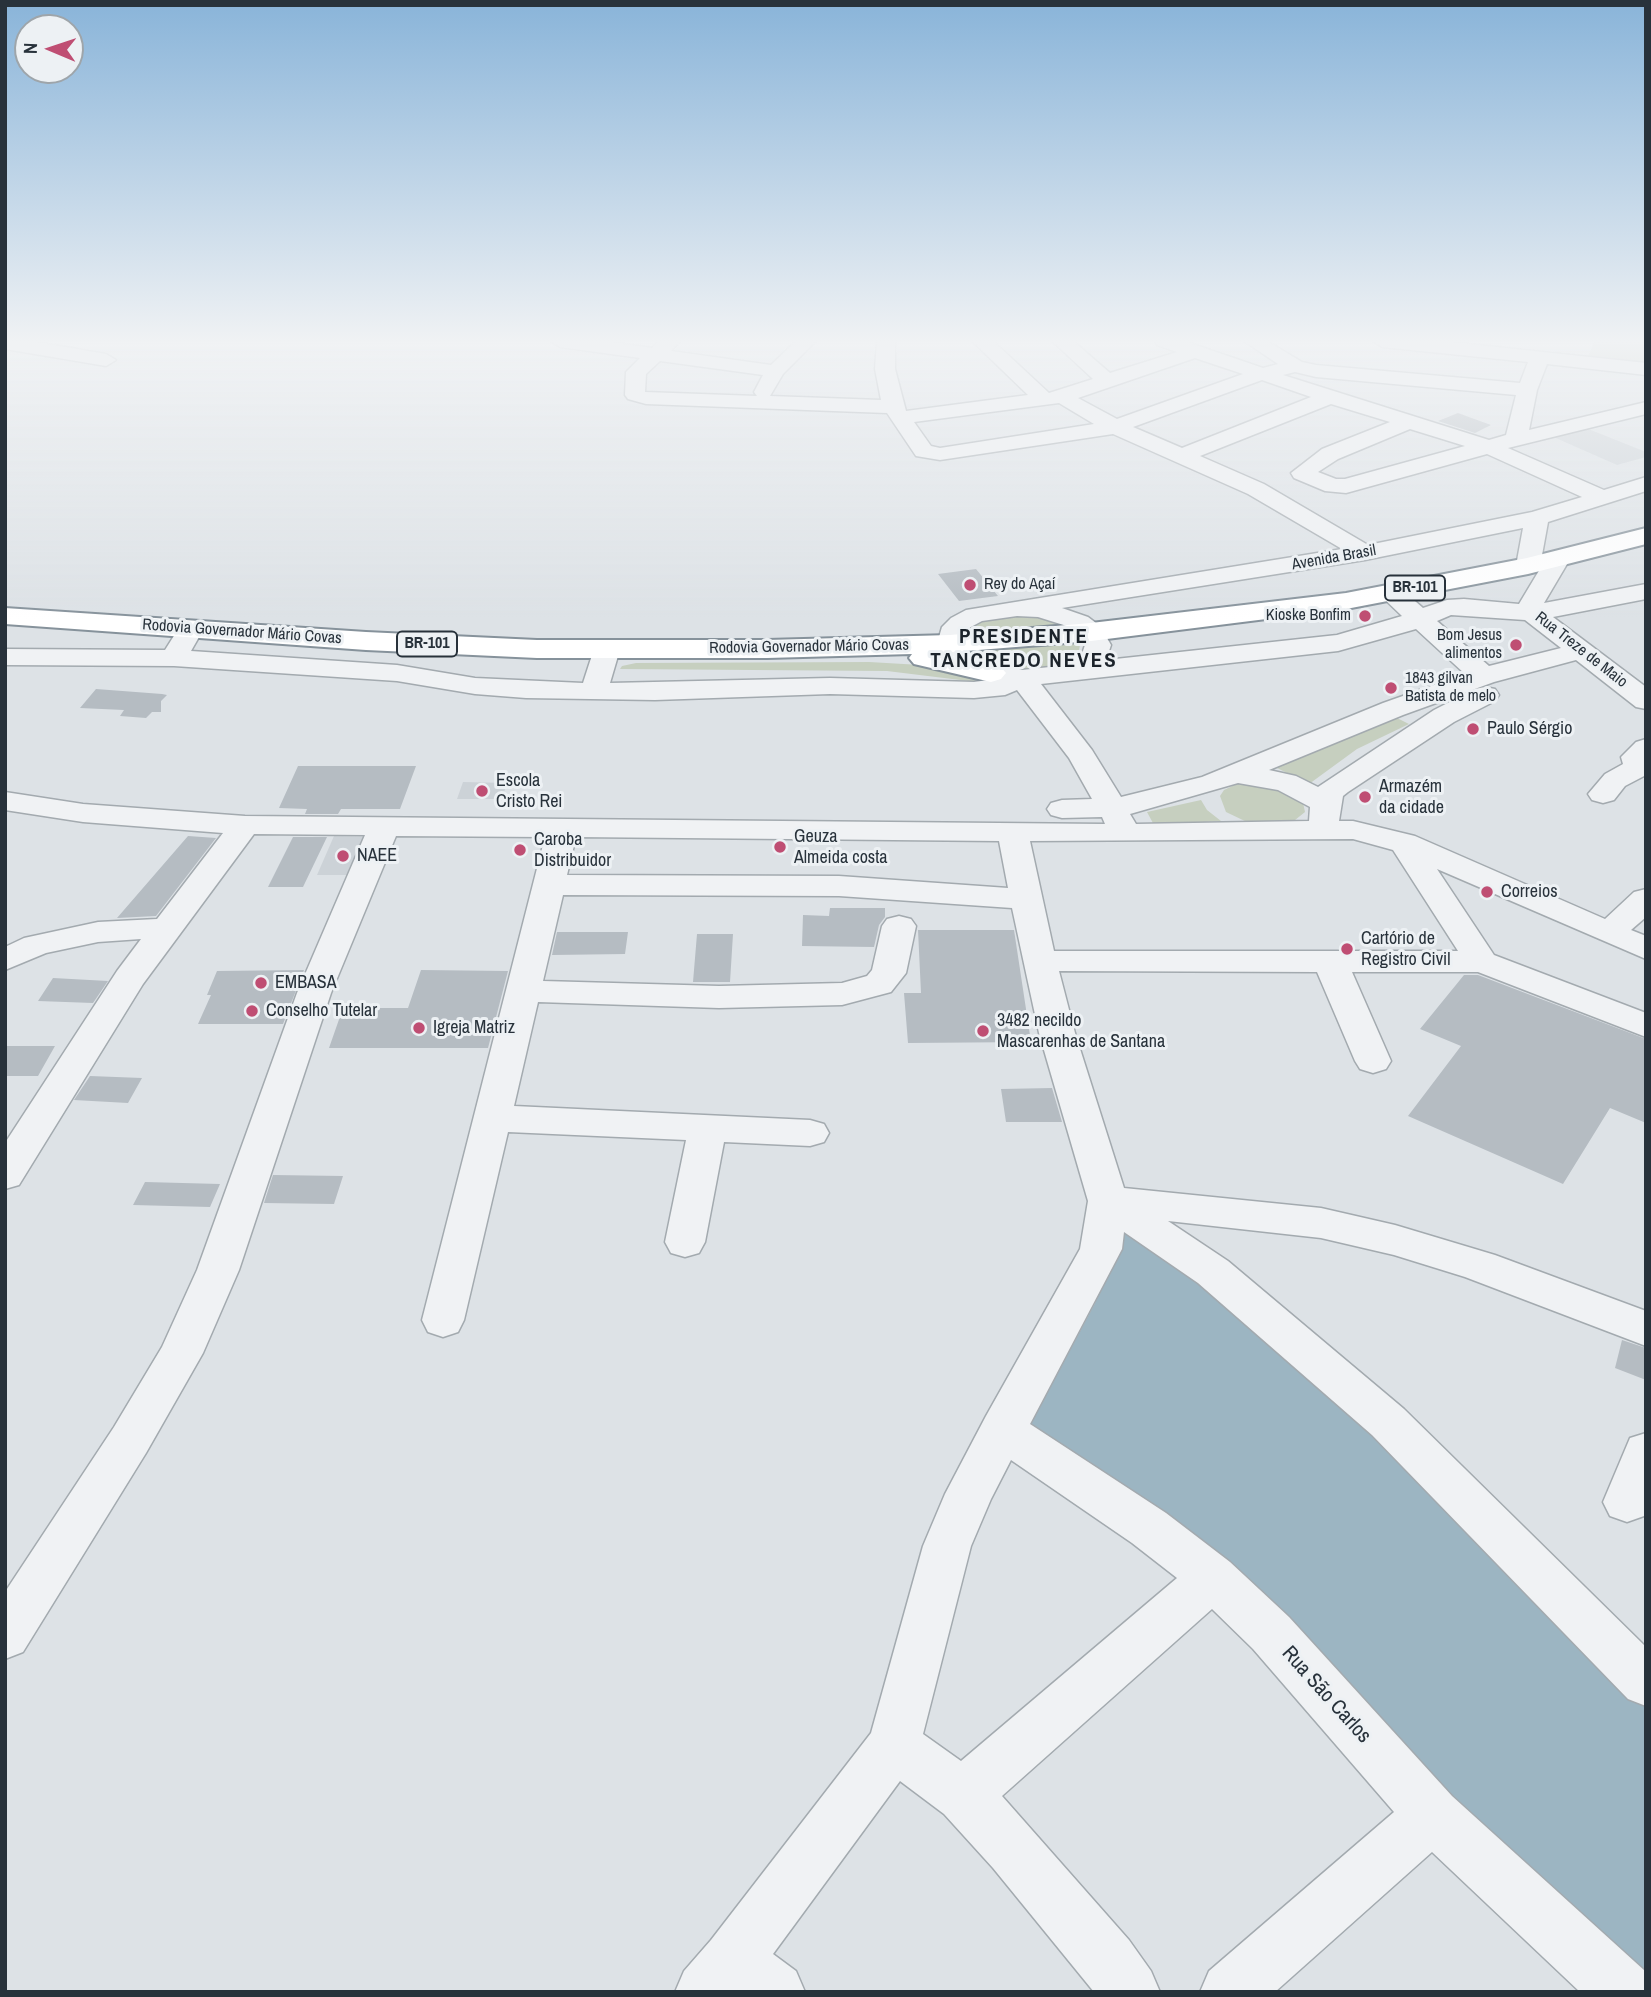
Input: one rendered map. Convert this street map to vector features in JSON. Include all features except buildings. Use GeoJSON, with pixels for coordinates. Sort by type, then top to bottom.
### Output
{"type":"FeatureCollection","features":[{"type":"Feature","properties":{"kind":"highway","name":"BR-101"},"geometry":{"type":"LineString","coordinates":[[1180,622],[1391,593],[1528,566],[1646,536]]}},
{"type":"Feature","properties":{"kind":"highway"},"geometry":{"type":"LineString","coordinates":[[1029,609],[1180,622]]}},
{"type":"Feature","properties":{"kind":"highway"},"geometry":{"type":"LineString","coordinates":[[849,648],[924,632],[975,615]]}},
{"type":"Feature","properties":{"kind":"highway","name":"Rodovia Governador Mário Covas"},"geometry":{"type":"LineString","coordinates":[[5,616],[455,646],[607,649],[849,648],[950,644],[1081,658]]}},
{"type":"Feature","properties":{"kind":"highway"},"geometry":{"type":"LineString","coordinates":[[1081,658],[1180,622]]}},
{"type":"Feature","properties":{"kind":"highway"},"geometry":{"type":"LineString","coordinates":[[849,648],[932,659],[1009,676]]}},
{"type":"Feature","properties":{"kind":"street"},"geometry":{"type":"LineString","coordinates":[[911,434],[924,451],[940,454],[1068,434]]}},
{"type":"Feature","properties":{"kind":"street"},"geometry":{"type":"LineString","coordinates":[[1132,434],[1256,489],[1365,553]]}},
{"type":"Feature","properties":{"kind":"street"},"geometry":{"type":"LineString","coordinates":[[1182,456],[1236,434]]}},
{"type":"Feature","properties":{"kind":"street"},"geometry":{"type":"LineString","coordinates":[[1256,489],[1302,473],[1330,454],[1379,434]]}},
{"type":"Feature","properties":{"kind":"street"},"geometry":{"type":"LineString","coordinates":[[1448,434],[1489,447],[1602,497]]}},
{"type":"Feature","properties":{"kind":"street"},"geometry":{"type":"LineString","coordinates":[[1516,439],[1517,434]]}},
{"type":"Feature","properties":{"kind":"street"},"geometry":{"type":"LineString","coordinates":[[1302,473],[1333,486],[1346,486],[1536,434]]}},
{"type":"Feature","properties":{"kind":"street","name":"Avenida Brasil"},"geometry":{"type":"LineString","coordinates":[[975,615],[1029,609],[1365,553],[1537,518],[1646,484]]}},
{"type":"Feature","properties":{"kind":"street"},"geometry":{"type":"LineString","coordinates":[[1528,566],[1537,518]]}},
{"type":"Feature","properties":{"kind":"street","name":"Rua Treze de Maio"},"geometry":{"type":"LineString","coordinates":[[1558,559],[1531,601],[1532,612],[1646,701]]}},
{"type":"Feature","properties":{"kind":"street"},"geometry":{"type":"LineString","coordinates":[[975,615],[960,623],[951,633],[950,644],[957,656],[971,666],[1009,676],[1081,658],[1326,645],[1395,628],[1439,610],[1464,607],[1532,612],[1646,591]]}},
{"type":"Feature","properties":{"kind":"street"},"geometry":{"type":"LineString","coordinates":[[1391,593],[1420,618],[1474,680]]}},
{"type":"Feature","properties":{"kind":"street"},"geometry":{"type":"LineString","coordinates":[[1029,609],[1079,622],[1082,756]]}},
{"type":"Feature","properties":{"kind":"street"},"geometry":{"type":"LineString","coordinates":[[1395,628],[1474,680]]}},
{"type":"Feature","properties":{"kind":"street"},"geometry":{"type":"LineString","coordinates":[[174,658],[192,629]]}},
{"type":"Feature","properties":{"kind":"street"},"geometry":{"type":"LineString","coordinates":[[594,691],[607,649]]}},
{"type":"Feature","properties":{"kind":"street"},"geometry":{"type":"LineString","coordinates":[[5,801],[83,813],[205,824],[384,827],[461,822],[562,830],[901,822],[1013,832],[1119,821],[1149,801],[1224,779],[1393,709],[1474,680],[1581,651]]}},
{"type":"Feature","properties":{"kind":"street"},"geometry":{"type":"LineString","coordinates":[[5,657],[174,658],[397,673],[498,689],[594,691],[830,686],[982,690],[1005,687],[1009,676]]}},
{"type":"Feature","properties":{"kind":"street"},"geometry":{"type":"LineString","coordinates":[[1325,816],[1329,793],[1337,786],[1397,745],[1542,662]]}},
{"type":"Feature","properties":{"kind":"street"},"geometry":{"type":"LineString","coordinates":[[1009,676],[1082,756],[1119,821]]}},
{"type":"Feature","properties":{"kind":"street"},"geometry":{"type":"LineString","coordinates":[[1603,794],[1615,780],[1639,767],[1636,757],[1646,748]]}},
{"type":"Feature","properties":{"kind":"street"},"geometry":{"type":"LineString","coordinates":[[1224,779],[1286,782],[1325,816],[1404,844],[1646,949]]}},
{"type":"Feature","properties":{"kind":"street"},"geometry":{"type":"LineString","coordinates":[[1224,779],[1209,796],[1217,813],[1249,832]]}},
{"type":"Feature","properties":{"kind":"street"},"geometry":{"type":"LineString","coordinates":[[172,819],[209,814],[461,822],[1119,821],[1249,832],[1325,816]]}},
{"type":"Feature","properties":{"kind":"street"},"geometry":{"type":"LineString","coordinates":[[5,1175],[102,1019],[245,825]]}},
{"type":"Feature","properties":{"kind":"street"},"geometry":{"type":"LineString","coordinates":[[5,1636],[130,1440],[181,1353],[218,1270],[314,993],[384,827]]}},
{"type":"Feature","properties":{"kind":"street"},"geometry":{"type":"LineString","coordinates":[[443,1320],[562,830]]}},
{"type":"Feature","properties":{"kind":"street"},"geometry":{"type":"LineString","coordinates":[[737,1982],[894,1745],[947,1546],[969,1494],[1002,1429],[1094,1265],[1105,1230],[1108,1201],[1056,1033],[1013,832]]}},
{"type":"Feature","properties":{"kind":"street"},"geometry":{"type":"LineString","coordinates":[[1404,844],[1482,962]]}},
{"type":"Feature","properties":{"kind":"street"},"geometry":{"type":"LineString","coordinates":[[547,885],[877,887],[1026,899]]}},
{"type":"Feature","properties":{"kind":"street"},"geometry":{"type":"LineString","coordinates":[[1608,933],[1646,899]]}},
{"type":"Feature","properties":{"kind":"street"},"geometry":{"type":"LineString","coordinates":[[523,991],[732,997],[842,995],[878,984],[889,973],[899,926]]}},
{"type":"Feature","properties":{"kind":"street"},"geometry":{"type":"LineString","coordinates":[[5,960],[36,945],[98,932],[167,928]]}},
{"type":"Feature","properties":{"kind":"street"},"geometry":{"type":"LineString","coordinates":[[1039,961],[1482,962],[1646,1026]]}},
{"type":"Feature","properties":{"kind":"street"},"geometry":{"type":"LineString","coordinates":[[1330,962],[1373,1061]]}},
{"type":"Feature","properties":{"kind":"street"},"geometry":{"type":"LineString","coordinates":[[492,1118],[810,1133]]}},
{"type":"Feature","properties":{"kind":"street"},"geometry":{"type":"LineString","coordinates":[[685,1242],[708,1128]]}},
{"type":"Feature","properties":{"kind":"street"},"geometry":{"type":"LineString","coordinates":[[1108,1201],[1321,1223],[1395,1240],[1480,1266],[1646,1329]]}},
{"type":"Feature","properties":{"kind":"street"},"geometry":{"type":"LineString","coordinates":[[1108,1201],[1213,1272],[1388,1422],[1646,1682]]}},
{"type":"Feature","properties":{"kind":"street","name":"Rua São Carlos"},"geometry":{"type":"LineString","coordinates":[[1002,1429],[1149,1528],[1213,1577],[1270,1633],[1433,1815],[1624,1992]]}},
{"type":"Feature","properties":{"kind":"street"},"geometry":{"type":"LineString","coordinates":[[1627,1502],[1646,1452]]}},
{"type":"Feature","properties":{"kind":"street"},"geometry":{"type":"LineString","coordinates":[[963,1795],[1213,1577]]}},
{"type":"Feature","properties":{"kind":"street"},"geometry":{"type":"LineString","coordinates":[[894,1745],[963,1795],[1013,1848],[1108,1961],[1130,1992]]}},
{"type":"Feature","properties":{"kind":"street"},"geometry":{"type":"LineString","coordinates":[[1230,1992],[1433,1815]]}},
{"type":"Feature","properties":{"kind":"shaded area"},"geometry":{"type":"Polygon","coordinates":[[[1547,434],[1601,434],[1646,452],[1646,457],[1617,465],[1547,434]]]}},
{"type":"Feature","properties":{"kind":"shaded area","name":"Escola Cristo Rei"},"geometry":{"type":"Polygon","coordinates":[[[463,782],[507,783],[502,799],[457,799],[463,782]]]}},
{"type":"Feature","properties":{"kind":"shaded area","name":"NAEE"},"geometry":{"type":"Polygon","coordinates":[[[334,836],[368,837],[352,875],[317,875],[334,836]]]}},
{"type":"Feature","properties":{"kind":"green space"},"geometry":{"type":"Polygon","coordinates":[[[1044,613],[1074,629],[963,639],[963,631],[982,616],[1044,613]]]}},
{"type":"Feature","properties":{"kind":"green space"},"geometry":{"type":"Polygon","coordinates":[[[1081,640],[1078,655],[1069,668],[1032,675],[991,666],[967,649],[1081,640]]]}},
{"type":"Feature","properties":{"kind":"green space"},"geometry":{"type":"Polygon","coordinates":[[[869,662],[921,665],[973,674],[993,684],[887,671],[620,669],[622,666],[636,663],[869,662]]]}},
{"type":"Feature","properties":{"kind":"green space"},"geometry":{"type":"Polygon","coordinates":[[[1395,717],[1409,724],[1357,749],[1309,784],[1275,767],[1395,717]]]}},
{"type":"Feature","properties":{"kind":"green space"},"geometry":{"type":"Polygon","coordinates":[[[1256,780],[1302,798],[1305,812],[1290,824],[1249,823],[1226,812],[1220,796],[1224,790],[1243,781],[1256,780]]]}},
{"type":"Feature","properties":{"kind":"green space"},"geometry":{"type":"Polygon","coordinates":[[[1201,800],[1207,810],[1221,821],[1154,825],[1147,812],[1201,800]]]}},
{"type":"Feature","properties":{"kind":"water"},"geometry":{"type":"Polygon","coordinates":[[[1124,1228],[1206,1288],[1316,1378],[1646,1703],[1646,1988],[1028,1429],[1095,1303],[1124,1228]]]}},
{"type":"Feature","properties":{"kind":"place","name":"Rey do Açaí"},"geometry":{"type":"Point","coordinates":[970,585]}},
{"type":"Feature","properties":{"kind":"place","name":"Kioske Bonfim"},"geometry":{"type":"Point","coordinates":[1365,616]}},
{"type":"Feature","properties":{"kind":"place","name":"Bom Jesus alimentos"},"geometry":{"type":"Point","coordinates":[1516,645]}},
{"type":"Feature","properties":{"kind":"place","name":"1843 gilvan Batista de melo"},"geometry":{"type":"Point","coordinates":[1391,688]}},
{"type":"Feature","properties":{"kind":"place","name":"Paulo Sérgio"},"geometry":{"type":"Point","coordinates":[1473,729]}},
{"type":"Feature","properties":{"kind":"place","name":"Escola Cristo Rei"},"geometry":{"type":"Point","coordinates":[482,791]}},
{"type":"Feature","properties":{"kind":"place","name":"Armazém da cidade"},"geometry":{"type":"Point","coordinates":[1365,797]}},
{"type":"Feature","properties":{"kind":"place","name":"Geuza Almeida costa"},"geometry":{"type":"Point","coordinates":[780,847]}},
{"type":"Feature","properties":{"kind":"place","name":"Caroba Distribuidor"},"geometry":{"type":"Point","coordinates":[520,850]}},
{"type":"Feature","properties":{"kind":"place","name":"NAEE"},"geometry":{"type":"Point","coordinates":[343,856]}},
{"type":"Feature","properties":{"kind":"place","name":"Correios"},"geometry":{"type":"Point","coordinates":[1487,892]}},
{"type":"Feature","properties":{"kind":"place","name":"Cartório de Registro Civil"},"geometry":{"type":"Point","coordinates":[1347,949]}},
{"type":"Feature","properties":{"kind":"place","name":"EMBASA"},"geometry":{"type":"Point","coordinates":[261,983]}},
{"type":"Feature","properties":{"kind":"place","name":"Conselho Tutelar"},"geometry":{"type":"Point","coordinates":[252,1011]}},
{"type":"Feature","properties":{"kind":"place","name":"Igreja Matriz"},"geometry":{"type":"Point","coordinates":[419,1028]}},
{"type":"Feature","properties":{"kind":"place","name":"3482 necildo Mascarenhas de Santana"},"geometry":{"type":"Point","coordinates":[983,1031]}},
{"type":"Feature","properties":{"kind":"district","name":"PRESIDENTE TANCREDO NEVES"},"geometry":{"type":"Point","coordinates":[1024,649]}}]}
